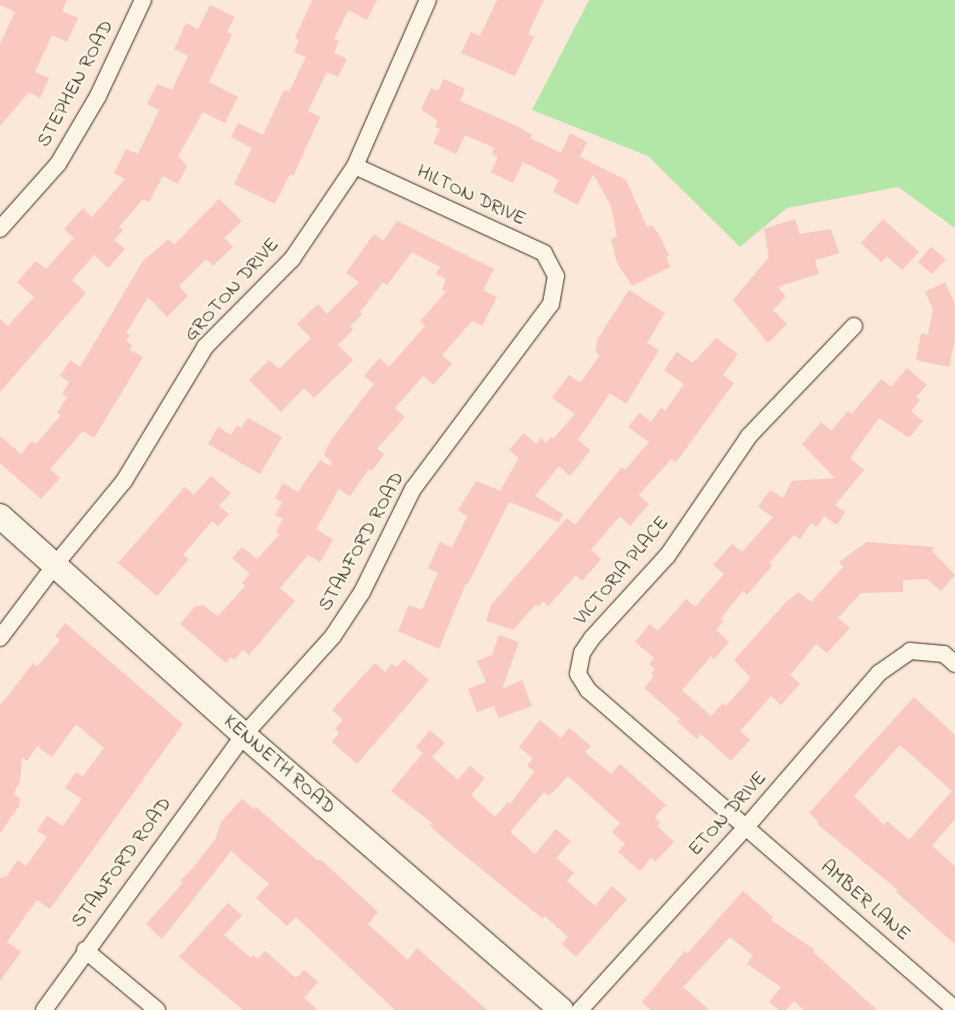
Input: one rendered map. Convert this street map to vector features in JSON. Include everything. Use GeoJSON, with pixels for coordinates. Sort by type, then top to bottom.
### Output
{"type":"FeatureCollection","features":[{"type":"Feature","properties":{"kind":"street","name":"STEPHEN ROAD"},"geometry":{"type":"LineString","coordinates":[[0,229],[58,164],[98,96],[143,0]]}},
{"type":"Feature","properties":{"kind":"street","name":"GROTON DRIVE"},"geometry":{"type":"LineString","coordinates":[[0,638],[55,565],[124,481],[205,346],[292,259],[355,166],[428,0]]}},
{"type":"Feature","properties":{"kind":"street","name":"HILTON DRIVE"},"geometry":{"type":"LineString","coordinates":[[355,166],[544,253],[556,276]]}},
{"type":"Feature","properties":{"kind":"street","name":"STANFORD ROAD"},"geometry":{"type":"LineString","coordinates":[[44,1010],[85,950],[244,734],[333,636],[362,592],[413,489],[551,304],[556,276]]}},
{"type":"Feature","properties":{"kind":"street","name":"VICTORIA PLACE"},"geometry":{"type":"LineString","coordinates":[[747,826],[588,690],[578,674],[582,653],[667,556],[749,436],[854,326]]}},
{"type":"Feature","properties":{"kind":"street","name":"KENNETH ROAD"},"geometry":{"type":"LineString","coordinates":[[0,516],[244,734],[561,1010]]}},
{"type":"Feature","properties":{"kind":"street","name":"ETON DRIVE"},"geometry":{"type":"LineString","coordinates":[[580,1010],[747,826],[879,672],[910,651],[944,654],[955,664]]}},
{"type":"Feature","properties":{"kind":"street","name":"AMBER LANE"},"geometry":{"type":"LineString","coordinates":[[747,826],[955,1009]]}},
{"type":"Feature","properties":{"kind":"street"},"geometry":{"type":"LineString","coordinates":[[85,950],[157,1010]]}},
{"type":"Feature","properties":{"kind":"green space"},"geometry":{"type":"Polygon","coordinates":[[[589,0],[955,0],[955,228],[898,187],[787,208],[740,247],[648,156],[532,110],[589,0]]]}},
{"type":"Feature","properties":{"kind":"building"},"geometry":{"type":"Polygon","coordinates":[[[0,0],[67,0],[62,11],[78,18],[67,42],[52,35],[35,72],[49,78],[40,98],[29,92],[0,126],[0,44],[15,12],[0,5],[0,0]]]}},
{"type":"Feature","properties":{"kind":"building"},"geometry":{"type":"Polygon","coordinates":[[[312,0],[377,0],[367,20],[348,10],[334,39],[339,41],[334,53],[347,59],[338,77],[327,72],[308,111],[320,117],[293,176],[290,174],[275,204],[234,184],[252,148],[231,137],[238,123],[263,135],[284,90],[289,92],[306,57],[294,52],[299,40],[295,38],[312,0]]]}},
{"type":"Feature","properties":{"kind":"building"},"geometry":{"type":"Polygon","coordinates":[[[497,0],[544,0],[528,34],[534,37],[515,76],[461,53],[471,32],[480,36],[497,0]]]}},
{"type":"Feature","properties":{"kind":"building"},"geometry":{"type":"Polygon","coordinates":[[[210,5],[235,17],[227,32],[232,34],[209,82],[238,97],[225,123],[203,112],[178,156],[187,166],[178,184],[163,176],[149,202],[143,199],[119,227],[123,230],[114,240],[125,249],[108,268],[94,255],[72,280],[86,293],[0,392],[0,319],[8,326],[34,297],[17,282],[36,261],[46,269],[74,238],[64,229],[83,208],[92,217],[125,179],[114,173],[126,149],[138,154],[159,110],[147,104],[157,84],[172,90],[188,56],[174,49],[186,23],[198,29],[210,5]]]}},
{"type":"Feature","properties":{"kind":"building"},"geometry":{"type":"Polygon","coordinates":[[[444,79],[465,89],[460,101],[519,127],[532,135],[530,138],[561,153],[570,133],[587,142],[580,157],[626,180],[647,227],[652,225],[658,233],[669,255],[666,257],[670,267],[632,286],[617,263],[611,239],[617,236],[611,206],[593,174],[578,205],[553,192],[559,180],[523,162],[513,183],[491,172],[498,157],[492,154],[495,148],[465,135],[456,154],[433,143],[440,129],[435,127],[438,121],[421,109],[431,88],[438,91],[444,79]]]}},
{"type":"Feature","properties":{"kind":"building"},"geometry":{"type":"Polygon","coordinates":[[[219,199],[242,221],[224,238],[233,247],[213,266],[206,259],[179,286],[188,296],[167,317],[148,297],[126,333],[130,335],[126,341],[132,345],[130,350],[143,357],[94,438],[83,431],[50,469],[60,478],[41,499],[0,463],[0,436],[21,454],[32,441],[36,444],[61,415],[57,413],[67,397],[62,394],[69,382],[60,376],[70,360],[80,367],[143,261],[169,239],[174,245],[219,199]]]}},
{"type":"Feature","properties":{"kind":"building"},"geometry":{"type":"Polygon","coordinates":[[[795,219],[800,234],[831,229],[839,253],[815,260],[819,274],[777,287],[786,296],[773,310],[787,324],[768,343],[733,300],[769,257],[764,229],[795,219]]]}},
{"type":"Feature","properties":{"kind":"building"},"geometry":{"type":"Polygon","coordinates":[[[883,219],[919,252],[902,270],[887,256],[881,262],[861,243],[883,219]]]}},
{"type":"Feature","properties":{"kind":"building"},"geometry":{"type":"Polygon","coordinates":[[[397,221],[494,269],[483,290],[497,297],[482,326],[472,321],[442,355],[452,364],[433,385],[423,376],[395,408],[405,417],[377,449],[384,454],[372,471],[369,469],[350,496],[339,489],[316,529],[333,540],[320,562],[308,555],[280,588],[295,601],[249,655],[243,650],[234,660],[231,657],[226,663],[180,624],[194,607],[203,605],[218,616],[245,586],[242,583],[250,574],[232,558],[242,547],[257,559],[280,534],[276,532],[283,519],[275,515],[282,502],[275,498],[283,483],[298,492],[320,460],[330,466],[332,463],[324,454],[331,440],[374,384],[364,376],[379,358],[389,367],[425,326],[420,321],[446,292],[442,290],[446,279],[436,274],[440,267],[412,252],[387,285],[383,282],[360,312],[362,315],[350,326],[353,330],[338,345],[353,360],[314,398],[304,388],[281,412],[249,380],[269,360],[279,369],[311,338],[297,324],[318,304],[327,314],[359,282],[346,273],[374,234],[383,241],[397,221]]]}},
{"type":"Feature","properties":{"kind":"building"},"geometry":{"type":"Polygon","coordinates":[[[931,247],[946,259],[932,274],[918,262],[931,247]]]}},
{"type":"Feature","properties":{"kind":"building"},"geometry":{"type":"Polygon","coordinates":[[[945,282],[955,304],[955,338],[949,367],[916,360],[921,333],[928,335],[933,309],[925,292],[945,282]]]}},
{"type":"Feature","properties":{"kind":"building"},"geometry":{"type":"Polygon","coordinates":[[[629,290],[665,313],[647,343],[659,350],[626,404],[610,393],[578,440],[590,450],[570,476],[559,466],[535,496],[563,514],[559,522],[509,502],[468,584],[466,583],[439,649],[398,631],[409,605],[422,610],[438,573],[428,568],[440,542],[452,548],[467,516],[458,510],[476,481],[500,491],[519,458],[509,450],[524,433],[536,444],[541,438],[546,443],[551,437],[553,439],[575,414],[552,398],[569,375],[580,383],[600,355],[596,352],[597,340],[629,290]]]}},
{"type":"Feature","properties":{"kind":"building"},"geometry":{"type":"Polygon","coordinates":[[[716,338],[738,354],[723,375],[734,383],[676,462],[671,459],[639,495],[649,504],[630,526],[620,516],[591,550],[601,559],[582,581],[576,575],[548,606],[543,601],[539,606],[536,604],[513,630],[486,621],[491,605],[567,518],[575,525],[622,467],[625,470],[649,442],[628,427],[639,413],[651,422],[661,408],[665,411],[684,384],[664,370],[677,352],[693,363],[716,338]]]}},
{"type":"Feature","properties":{"kind":"building"},"geometry":{"type":"Polygon","coordinates":[[[907,368],[927,385],[916,397],[920,400],[911,411],[923,421],[909,438],[879,418],[850,458],[864,470],[835,505],[845,512],[837,525],[824,516],[817,527],[811,523],[800,539],[794,535],[769,563],[772,566],[747,595],[743,591],[721,618],[724,621],[716,630],[729,642],[714,659],[711,656],[682,690],[711,716],[723,703],[726,706],[751,678],[734,660],[787,601],[799,592],[811,602],[843,567],[839,562],[867,542],[934,547],[932,551],[955,575],[941,591],[927,579],[903,580],[903,592],[861,593],[838,618],[850,628],[827,653],[816,644],[790,675],[800,684],[781,705],[771,696],[740,731],[750,740],[731,761],[701,734],[697,739],[678,722],[680,719],[644,688],[654,676],[651,674],[655,669],[649,664],[654,658],[635,642],[650,624],[658,631],[686,599],[695,607],[724,574],[713,565],[732,544],[742,552],[773,517],[758,507],[770,490],[783,498],[792,481],[835,478],[802,444],[821,422],[831,431],[848,411],[852,414],[881,379],[891,387],[907,368]]]}},
{"type":"Feature","properties":{"kind":"building"},"geometry":{"type":"Polygon","coordinates":[[[248,418],[282,437],[260,474],[208,444],[218,427],[231,435],[237,425],[241,428],[248,418]]]}},
{"type":"Feature","properties":{"kind":"building"},"geometry":{"type":"Polygon","coordinates":[[[211,476],[231,493],[219,506],[229,514],[218,526],[212,521],[183,555],[189,559],[157,596],[118,563],[185,487],[194,495],[211,476]]]}},
{"type":"Feature","properties":{"kind":"building"},"geometry":{"type":"Polygon","coordinates":[[[65,623],[183,724],[50,909],[37,900],[28,912],[7,942],[21,952],[0,981],[0,878],[7,876],[18,860],[26,866],[47,837],[37,831],[47,816],[63,826],[82,799],[65,788],[76,772],[83,776],[104,748],[76,724],[52,757],[37,746],[27,761],[22,757],[20,782],[13,794],[20,798],[19,806],[0,833],[0,706],[33,663],[37,667],[60,640],[55,636],[65,623]]]}},
{"type":"Feature","properties":{"kind":"building"},"geometry":{"type":"Polygon","coordinates":[[[499,635],[519,642],[502,689],[522,680],[532,706],[499,718],[494,706],[477,712],[468,689],[486,682],[477,661],[492,655],[499,635]]]}},
{"type":"Feature","properties":{"kind":"building"},"geometry":{"type":"Polygon","coordinates":[[[404,659],[429,680],[357,764],[332,742],[339,733],[335,729],[343,720],[332,710],[375,663],[385,672],[392,664],[397,667],[404,659]]]}},
{"type":"Feature","properties":{"kind":"building"},"geometry":{"type":"Polygon","coordinates":[[[914,697],[955,735],[955,819],[932,846],[955,866],[955,944],[896,892],[898,890],[817,824],[819,822],[809,813],[914,697]],[[900,745],[854,796],[884,825],[887,821],[909,840],[952,791],[900,745]]]}},
{"type":"Feature","properties":{"kind":"building"},"geometry":{"type":"Polygon","coordinates":[[[540,720],[561,738],[569,728],[591,746],[585,752],[611,774],[620,764],[666,805],[655,817],[660,822],[657,826],[674,842],[655,862],[651,858],[640,871],[618,852],[625,844],[612,832],[620,823],[568,776],[549,796],[544,792],[510,832],[535,854],[556,829],[571,841],[556,858],[574,873],[567,881],[595,906],[612,886],[627,899],[576,957],[562,944],[568,937],[545,916],[543,919],[448,842],[430,826],[432,823],[391,791],[423,753],[416,747],[430,730],[445,743],[432,757],[458,780],[470,766],[485,778],[471,795],[495,817],[508,802],[510,804],[534,772],[527,765],[533,758],[519,747],[540,720]]]}},
{"type":"Feature","properties":{"kind":"building"},"geometry":{"type":"Polygon","coordinates":[[[242,799],[254,809],[256,807],[318,861],[320,859],[378,912],[368,924],[408,960],[417,948],[487,1010],[395,1010],[296,917],[287,926],[256,898],[269,884],[231,851],[162,939],[146,924],[183,883],[180,881],[193,868],[216,838],[221,822],[242,799]]]}},
{"type":"Feature","properties":{"kind":"building"},"geometry":{"type":"Polygon","coordinates":[[[743,891],[773,917],[771,920],[815,950],[813,952],[877,1010],[804,1010],[794,1001],[786,1010],[779,1010],[769,1002],[781,987],[747,964],[753,956],[730,937],[683,987],[709,1010],[651,1010],[642,1002],[685,951],[687,954],[743,891]]]}},
{"type":"Feature","properties":{"kind":"building"},"geometry":{"type":"Polygon","coordinates":[[[228,903],[242,915],[224,935],[251,958],[253,955],[258,959],[265,951],[296,978],[304,970],[318,982],[304,998],[318,1010],[243,1010],[179,957],[228,903]]]}}]}
